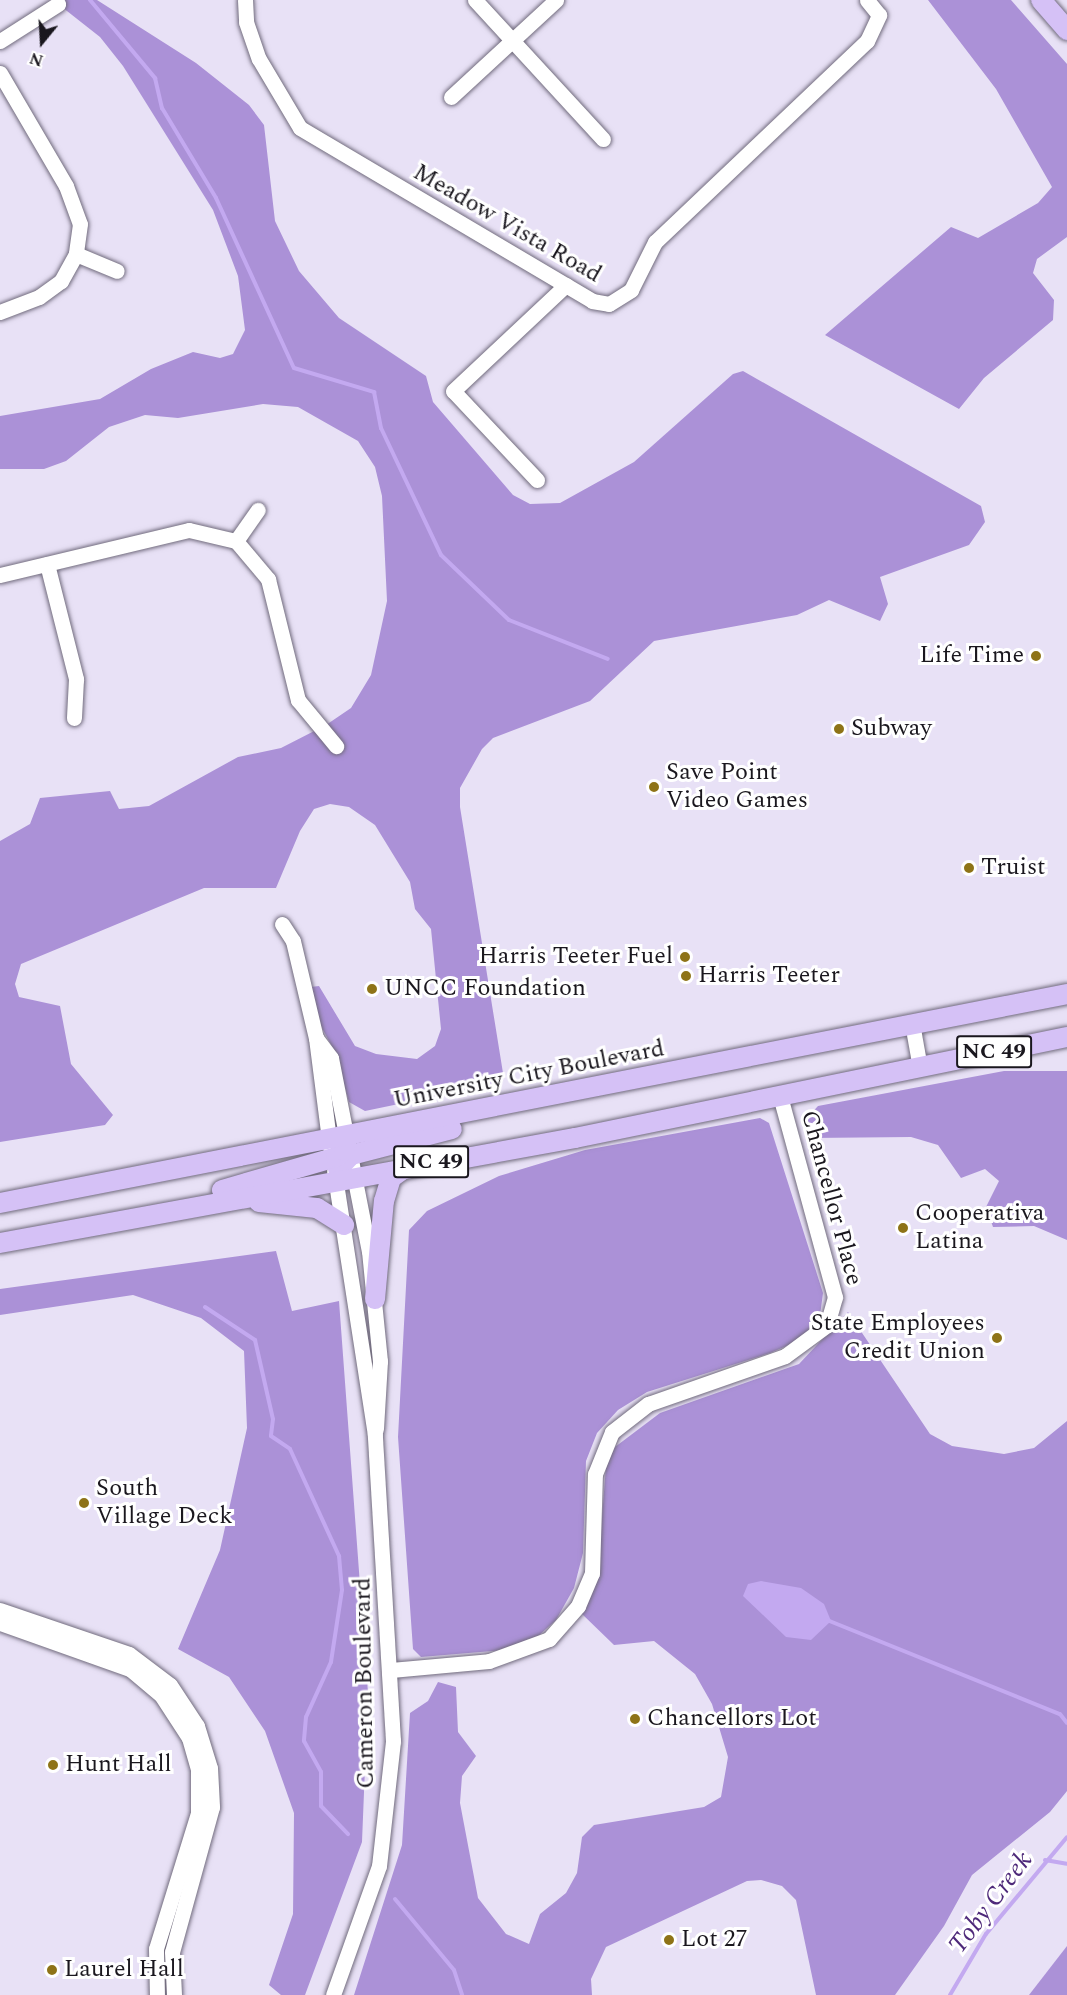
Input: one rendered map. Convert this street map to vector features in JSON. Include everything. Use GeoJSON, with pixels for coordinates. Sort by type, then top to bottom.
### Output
{"type":"FeatureCollection","features":[{"type":"Feature","properties":{"kind":"main road"},"geometry":{"type":"LineString","coordinates":[[1041,0],[1067,30]]}},
{"type":"Feature","properties":{"kind":"main road","name":"University City Boulevard"},"geometry":{"type":"LineString","coordinates":[[340,1147],[487,1120],[522,1105],[912,1023],[1067,994]]}},
{"type":"Feature","properties":{"kind":"main road","name":"NC 49"},"geometry":{"type":"LineString","coordinates":[[0,1243],[780,1096],[1067,1037]]}},
{"type":"Feature","properties":{"kind":"main road"},"geometry":{"type":"LineString","coordinates":[[340,1147],[340,1164],[345,1178]]}},
{"type":"Feature","properties":{"kind":"main road"},"geometry":{"type":"LineString","coordinates":[[0,1203],[340,1147]]}},
{"type":"Feature","properties":{"kind":"main road"},"geometry":{"type":"LineString","coordinates":[[127,1218],[340,1147]]}},
{"type":"Feature","properties":{"kind":"main road","name":"NC 49"},"geometry":{"type":"LineString","coordinates":[[375,1299],[385,1195],[393,1175],[409,1166]]}},
{"type":"Feature","properties":{"kind":"main road"},"geometry":{"type":"LineString","coordinates":[[205,1204],[305,1205],[332,1213],[344,1225]]}},
{"type":"Feature","properties":{"kind":"street","name":"Meadow Vista Road"},"geometry":{"type":"LineString","coordinates":[[245,0],[246,22],[259,59],[300,128],[601,304],[626,297],[655,242],[867,41],[879,15],[867,0]]}},
{"type":"Feature","properties":{"kind":"street"},"geometry":{"type":"LineString","coordinates":[[475,0],[510,42],[603,139]]}},
{"type":"Feature","properties":{"kind":"street"},"geometry":{"type":"LineString","coordinates":[[450,97],[556,0]]}},
{"type":"Feature","properties":{"kind":"street"},"geometry":{"type":"LineString","coordinates":[[0,40],[58,4]]}},
{"type":"Feature","properties":{"kind":"street"},"geometry":{"type":"LineString","coordinates":[[0,73],[73,200],[80,224],[76,254],[55,287],[0,312]]}},
{"type":"Feature","properties":{"kind":"street"},"geometry":{"type":"LineString","coordinates":[[76,254],[117,271]]}},
{"type":"Feature","properties":{"kind":"street"},"geometry":{"type":"LineString","coordinates":[[537,480],[453,391],[566,285]]}},
{"type":"Feature","properties":{"kind":"street"},"geometry":{"type":"LineString","coordinates":[[236,541],[258,510]]}},
{"type":"Feature","properties":{"kind":"street"},"geometry":{"type":"LineString","coordinates":[[0,575],[189,530],[236,541],[268,579],[298,700],[336,746]]}},
{"type":"Feature","properties":{"kind":"street"},"geometry":{"type":"LineString","coordinates":[[47,564],[76,679],[74,718]]}},
{"type":"Feature","properties":{"kind":"street"},"geometry":{"type":"LineString","coordinates":[[282,924],[293,941],[340,1147]]}},
{"type":"Feature","properties":{"kind":"street"},"geometry":{"type":"LineString","coordinates":[[912,1023],[920,1068]]}},
{"type":"Feature","properties":{"kind":"street","name":"Chancellor Place"},"geometry":{"type":"LineString","coordinates":[[391,1670],[489,1661],[549,1639],[578,1606],[592,1573],[595,1474],[612,1432],[648,1404],[785,1356],[827,1325],[835,1298],[780,1096]]}},
{"type":"Feature","properties":{"kind":"street","name":"Cameron Boulevard"},"geometry":{"type":"LineString","coordinates":[[345,1178],[375,1299],[380,1400],[375,1435]]}},
{"type":"Feature","properties":{"kind":"street","name":"Cameron Boulevard"},"geometry":{"type":"LineString","coordinates":[[333,1995],[363,1922],[382,1849],[392,1769],[391,1670],[375,1435],[344,1225],[345,1178]]}},
{"type":"Feature","properties":{"kind":"street"},"geometry":{"type":"LineString","coordinates":[[0,1610],[138,1659],[175,1691],[197,1726],[210,1768],[212,1807],[172,1948],[174,1995]]}},
{"type":"Feature","properties":{"kind":"street"},"geometry":{"type":"LineString","coordinates":[[0,1623],[130,1669],[161,1695],[189,1738],[198,1770],[198,1813],[156,1948],[157,1995]]}},
{"type":"Feature","properties":{"kind":"shaded area"},"geometry":{"type":"Polygon","coordinates":[[[53,0],[97,0],[196,63],[249,105],[264,125],[275,221],[299,271],[339,318],[426,376],[433,402],[513,495],[530,504],[560,503],[634,462],[733,374],[743,371],[981,506],[985,522],[969,545],[880,577],[888,604],[880,621],[829,600],[797,615],[654,641],[590,701],[493,738],[482,749],[460,788],[460,807],[503,1073],[500,1083],[365,1111],[349,1102],[335,1052],[316,1017],[311,987],[319,986],[355,1046],[376,1054],[417,1059],[435,1046],[441,1029],[431,929],[415,909],[410,882],[375,825],[349,807],[330,804],[314,809],[300,831],[276,888],[204,888],[21,964],[15,984],[19,997],[60,1006],[71,1064],[113,1115],[105,1125],[0,1142],[0,841],[30,824],[40,798],[110,791],[119,809],[149,806],[238,757],[281,748],[326,725],[351,708],[371,675],[387,601],[382,496],[375,467],[358,441],[298,407],[263,404],[178,418],[145,415],[109,427],[66,461],[44,469],[0,469],[0,416],[100,399],[151,369],[193,352],[220,358],[233,354],[245,330],[238,276],[213,210],[123,66],[100,37],[53,0]]]}},
{"type":"Feature","properties":{"kind":"shaded area"},"geometry":{"type":"Polygon","coordinates":[[[928,0],[1011,0],[1067,64],[1067,237],[1037,259],[1033,273],[1054,300],[1053,320],[984,378],[959,409],[825,335],[951,227],[978,238],[1038,203],[1052,187],[996,89],[928,0]]]}},
{"type":"Feature","properties":{"kind":"shaded area"},"geometry":{"type":"Polygon","coordinates":[[[1004,1071],[1067,1071],[1067,1240],[1034,1226],[993,1227],[986,1207],[999,1181],[985,1169],[961,1178],[938,1145],[911,1137],[810,1138],[806,1119],[818,1106],[1004,1071]]]}},
{"type":"Feature","properties":{"kind":"shaded area"},"geometry":{"type":"Polygon","coordinates":[[[760,1118],[769,1123],[823,1293],[819,1323],[805,1338],[770,1353],[647,1392],[618,1410],[597,1433],[586,1461],[583,1553],[574,1588],[556,1620],[536,1638],[504,1650],[421,1657],[413,1649],[398,1437],[409,1230],[427,1211],[499,1176],[585,1150],[760,1118]]]}},
{"type":"Feature","properties":{"kind":"shaded area"},"geometry":{"type":"Polygon","coordinates":[[[276,1251],[292,1311],[339,1301],[368,1693],[362,1842],[305,1995],[281,1995],[269,1985],[293,1914],[294,1813],[265,1731],[229,1677],[178,1649],[220,1550],[247,1428],[244,1351],[201,1318],[133,1295],[0,1315],[0,1289],[276,1251]]]}},
{"type":"Feature","properties":{"kind":"shaded area"},"geometry":{"type":"Polygon","coordinates":[[[848,1312],[930,1434],[952,1446],[1004,1454],[1034,1448],[1067,1421],[1067,1791],[1050,1812],[972,1875],[944,1926],[895,1995],[816,1995],[796,1900],[782,1886],[761,1880],[747,1881],[606,1947],[591,1979],[592,1995],[354,1995],[402,1845],[410,1713],[428,1701],[438,1682],[456,1687],[458,1732],[476,1756],[462,1776],[460,1803],[478,1898],[506,1934],[529,1944],[540,1914],[566,1893],[577,1873],[582,1837],[594,1825],[704,1807],[721,1797],[728,1757],[712,1704],[695,1674],[654,1641],[614,1645],[581,1613],[598,1570],[606,1466],[615,1447],[660,1413],[799,1364],[848,1312]]]}},
{"type":"Feature","properties":{"kind":"shaded area"},"geometry":{"type":"Polygon","coordinates":[[[761,1581],[801,1588],[824,1604],[831,1621],[811,1640],[786,1637],[743,1596],[748,1584],[761,1581]]]}},
{"type":"Feature","properties":{"kind":"shaded area"},"geometry":{"type":"Polygon","coordinates":[[[1067,1946],[1067,1995],[1029,1995],[1067,1946]]]}},
{"type":"Feature","properties":{"kind":"waterway"},"geometry":{"type":"LineString","coordinates":[[90,0],[155,78],[162,108],[216,198],[294,368],[374,392],[381,428],[441,555],[509,620],[608,659]]}},
{"type":"Feature","properties":{"kind":"waterway"},"geometry":{"type":"LineString","coordinates":[[205,1307],[255,1340],[273,1419],[271,1436],[290,1449],[339,1556],[342,1590],[331,1662],[306,1717],[304,1741],[321,1772],[321,1806],[348,1834]]}},
{"type":"Feature","properties":{"kind":"waterway"},"geometry":{"type":"LineString","coordinates":[[827,1620],[1060,1714],[1067,1723]]}},
{"type":"Feature","properties":{"kind":"waterway","name":"Toby Creek"},"geometry":{"type":"LineString","coordinates":[[950,1995],[986,1934],[1067,1837]]}},
{"type":"Feature","properties":{"kind":"waterway"},"geometry":{"type":"LineString","coordinates":[[1045,1860],[1067,1864]]}},
{"type":"Feature","properties":{"kind":"waterway"},"geometry":{"type":"LineString","coordinates":[[395,1899],[454,1970],[462,1995]]}},
{"type":"Feature","properties":{"kind":"place","name":"Life Time"},"geometry":{"type":"Point","coordinates":[1036,656]}},
{"type":"Feature","properties":{"kind":"place","name":"Subway"},"geometry":{"type":"Point","coordinates":[839,729]}},
{"type":"Feature","properties":{"kind":"place","name":"Save Point Video Games"},"geometry":{"type":"Point","coordinates":[654,787]}},
{"type":"Feature","properties":{"kind":"place","name":"Truist"},"geometry":{"type":"Point","coordinates":[969,868]}},
{"type":"Feature","properties":{"kind":"place","name":"Harris Teeter Fuel"},"geometry":{"type":"Point","coordinates":[685,957]}},
{"type":"Feature","properties":{"kind":"place","name":"Harris Teeter"},"geometry":{"type":"Point","coordinates":[686,976]}},
{"type":"Feature","properties":{"kind":"place","name":"UNCC Foundation"},"geometry":{"type":"Point","coordinates":[372,989]}},
{"type":"Feature","properties":{"kind":"place","name":"Cooperativa Latina"},"geometry":{"type":"Point","coordinates":[903,1228]}},
{"type":"Feature","properties":{"kind":"place","name":"State Employees Credit Union"},"geometry":{"type":"Point","coordinates":[997,1338]}},
{"type":"Feature","properties":{"kind":"place","name":"South Village Deck"},"geometry":{"type":"Point","coordinates":[84,1503]}},
{"type":"Feature","properties":{"kind":"place","name":"Chancellors Lot"},"geometry":{"type":"Point","coordinates":[635,1719]}},
{"type":"Feature","properties":{"kind":"place","name":"Hunt Hall"},"geometry":{"type":"Point","coordinates":[53,1765]}},
{"type":"Feature","properties":{"kind":"place","name":"Lot 27"},"geometry":{"type":"Point","coordinates":[669,1940]}},
{"type":"Feature","properties":{"kind":"place","name":"Laurel Hall"},"geometry":{"type":"Point","coordinates":[52,1970]}}]}
